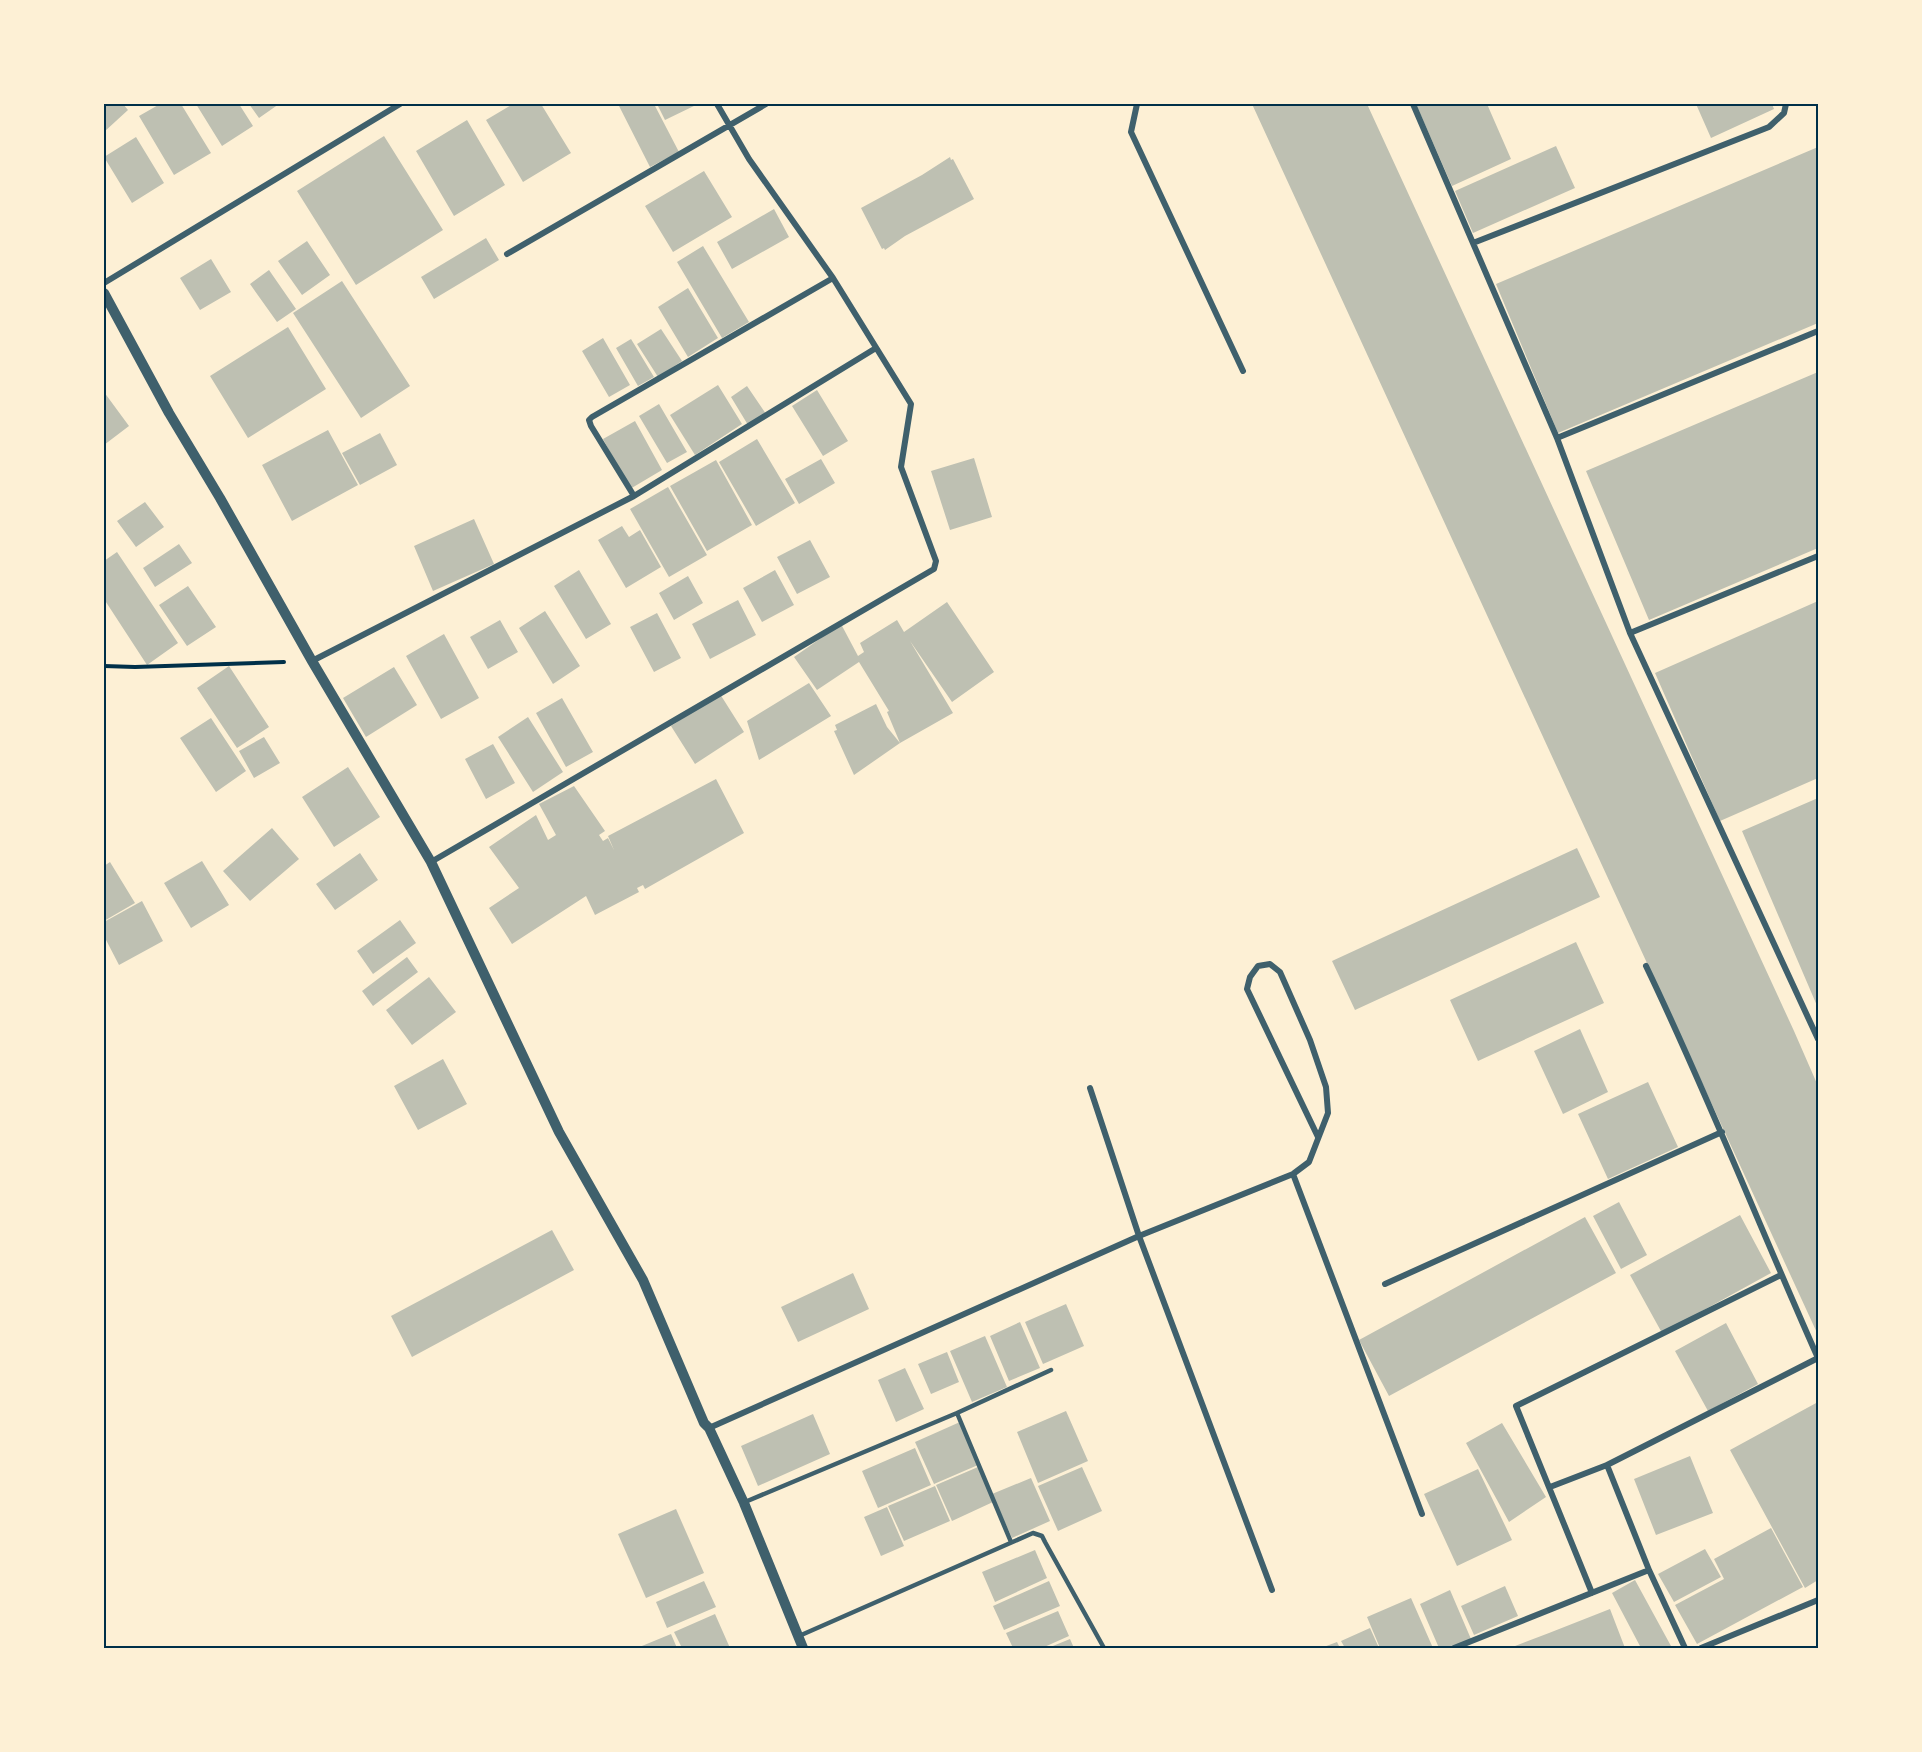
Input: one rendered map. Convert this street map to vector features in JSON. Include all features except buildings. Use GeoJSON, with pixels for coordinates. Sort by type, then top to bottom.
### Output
{"type":"FeatureCollection","features":[{"type":"Feature","properties":{"kind":"street"},"geometry":{"type":"LineString","coordinates":[[104,283],[399,104]]}},
{"type":"Feature","properties":{"kind":"street"},"geometry":{"type":"LineString","coordinates":[[430,862],[934,569],[936,561],[900,467],[911,404],[833,278],[750,159],[717,104]]}},
{"type":"Feature","properties":{"kind":"street"},"geometry":{"type":"LineString","coordinates":[[507,254],[766,104]]}},
{"type":"Feature","properties":{"kind":"street"},"geometry":{"type":"LineString","coordinates":[[1137,104],[1131,132],[1243,371]]}},
{"type":"Feature","properties":{"kind":"street"},"geometry":{"type":"LineString","coordinates":[[1413,104],[1557,438],[1630,633],[1818,1040]]}},
{"type":"Feature","properties":{"kind":"street"},"geometry":{"type":"LineString","coordinates":[[1473,243],[1769,127],[1784,113],[1786,104]]}},
{"type":"Feature","properties":{"kind":"street"},"geometry":{"type":"LineString","coordinates":[[634,496],[591,426],[592,417],[833,278]]}},
{"type":"Feature","properties":{"kind":"street"},"geometry":{"type":"LineString","coordinates":[[104,294],[169,413],[430,862],[559,1132],[643,1280],[704,1423],[709,1428],[744,1503],[803,1648]]}},
{"type":"Feature","properties":{"kind":"street"},"geometry":{"type":"LineString","coordinates":[[1557,438],[1818,331]]}},
{"type":"Feature","properties":{"kind":"street"},"geometry":{"type":"LineString","coordinates":[[312,661],[634,496],[876,348]]}},
{"type":"Feature","properties":{"kind":"street"},"geometry":{"type":"LineString","coordinates":[[1630,633],[1818,556]]}},
{"type":"Feature","properties":{"kind":"street"},"geometry":{"type":"LineString","coordinates":[[709,1428],[1139,1236],[1293,1174],[1309,1162],[1328,1113],[1326,1087],[1310,1040],[1280,972],[1270,964],[1258,966],[1250,977],[1247,989],[1318,1137]]}},
{"type":"Feature","properties":{"kind":"street"},"geometry":{"type":"LineString","coordinates":[[1550,1487],[1607,1465],[1818,1358],[1722,1132],[1646,966]]}},
{"type":"Feature","properties":{"kind":"street"},"geometry":{"type":"LineString","coordinates":[[1090,1088],[1139,1236],[1272,1590]]}},
{"type":"Feature","properties":{"kind":"street"},"geometry":{"type":"LineString","coordinates":[[1385,1284],[1722,1132]]}},
{"type":"Feature","properties":{"kind":"street"},"geometry":{"type":"LineString","coordinates":[[1293,1174],[1422,1514]]}},
{"type":"Feature","properties":{"kind":"street"},"geometry":{"type":"LineString","coordinates":[[1592,1593],[1516,1406],[1781,1275]]}},
{"type":"Feature","properties":{"kind":"street"},"geometry":{"type":"LineString","coordinates":[[1607,1465],[1649,1570],[1685,1648]]}},
{"type":"Feature","properties":{"kind":"street"},"geometry":{"type":"LineString","coordinates":[[1454,1648],[1649,1570]]}},
{"type":"Feature","properties":{"kind":"street"},"geometry":{"type":"LineString","coordinates":[[1701,1648],[1818,1600]]}},
{"type":"Feature","properties":{"kind":"lane"},"geometry":{"type":"LineString","coordinates":[[744,1503],[957,1413],[1051,1370]]}},
{"type":"Feature","properties":{"kind":"lane"},"geometry":{"type":"LineString","coordinates":[[957,1413],[1011,1542]]}},
{"type":"Feature","properties":{"kind":"lane"},"geometry":{"type":"LineString","coordinates":[[798,1636],[1033,1533],[1041,1536],[1104,1648]]}},
{"type":"Feature","properties":{"kind":"path"},"geometry":{"type":"LineString","coordinates":[[104,666],[312,661]]}}]}
